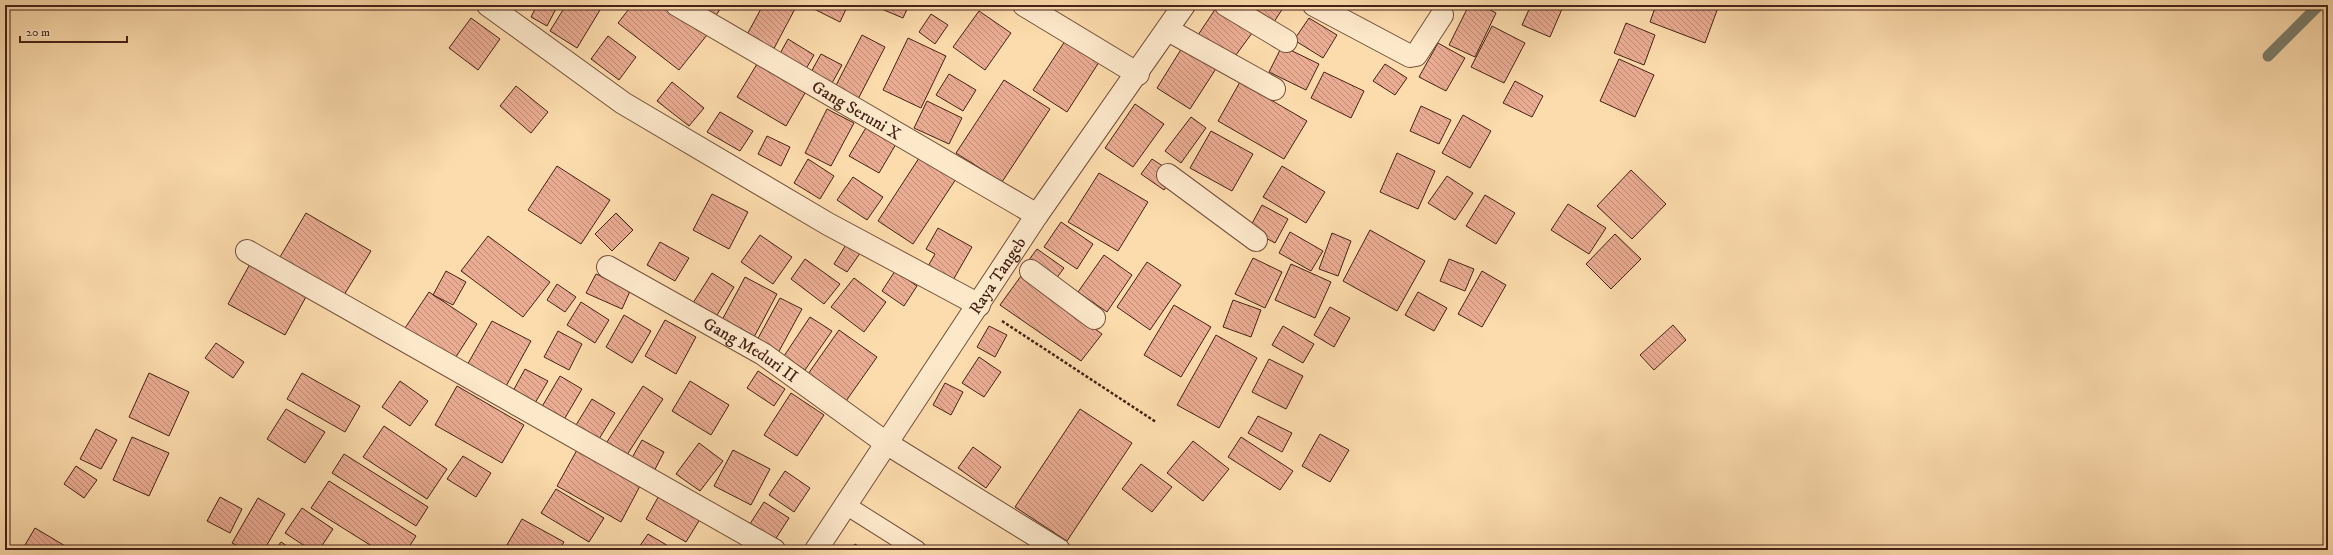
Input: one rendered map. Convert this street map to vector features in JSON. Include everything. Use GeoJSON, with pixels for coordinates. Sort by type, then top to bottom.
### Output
{"type":"FeatureCollection","features":[{"type":"Feature","properties":{"kind":"street"},"geometry":{"type":"LineString","coordinates":[[488,5],[624,103],[828,224],[979,305]]}},
{"type":"Feature","properties":{"kind":"street","name":"Gang Seruni X"},"geometry":{"type":"LineString","coordinates":[[677,5],[1037,215]]}},
{"type":"Feature","properties":{"kind":"street"},"geometry":{"type":"LineString","coordinates":[[1024,5],[1138,74]]}},
{"type":"Feature","properties":{"kind":"street","name":"Raya Tangeb"},"geometry":{"type":"LineString","coordinates":[[816,550],[844,504],[979,305],[1037,215],[1138,74],[1184,5]]}},
{"type":"Feature","properties":{"kind":"street"},"geometry":{"type":"LineString","coordinates":[[1226,5],[1286,41]]}},
{"type":"Feature","properties":{"kind":"street"},"geometry":{"type":"LineString","coordinates":[[1314,5],[1410,56],[1416,55],[1442,15]]}},
{"type":"Feature","properties":{"kind":"street"},"geometry":{"type":"LineString","coordinates":[[1168,30],[1274,89]]}},
{"type":"Feature","properties":{"kind":"street"},"geometry":{"type":"LineString","coordinates":[[1168,175],[1256,240]]}},
{"type":"Feature","properties":{"kind":"street"},"geometry":{"type":"LineString","coordinates":[[247,251],[774,550]]}},
{"type":"Feature","properties":{"kind":"street","name":"Gang Meduri II"},"geometry":{"type":"LineString","coordinates":[[608,267],[763,354],[886,443],[1059,550]]}},
{"type":"Feature","properties":{"kind":"street"},"geometry":{"type":"LineString","coordinates":[[1031,271],[1094,318]]}},
{"type":"Feature","properties":{"kind":"lane"},"geometry":{"type":"LineString","coordinates":[[844,504],[916,550]]}},
{"type":"Feature","properties":{"kind":"path"},"geometry":{"type":"LineString","coordinates":[[979,305],[1156,422]]}},
{"type":"Feature","properties":{"kind":"building"},"geometry":{"type":"Polygon","coordinates":[[[537,5],[558,5],[547,26],[531,17],[537,5]]]}},
{"type":"Feature","properties":{"kind":"building"},"geometry":{"type":"Polygon","coordinates":[[[566,5],[603,5],[577,48],[550,31],[566,5]]]}},
{"type":"Feature","properties":{"kind":"building"},"geometry":{"type":"Polygon","coordinates":[[[632,5],[669,5],[707,35],[679,70],[618,23],[632,5]]]}},
{"type":"Feature","properties":{"kind":"building"},"geometry":{"type":"Polygon","coordinates":[[[691,5],[723,5],[712,21],[691,5]]]}},
{"type":"Feature","properties":{"kind":"building"},"geometry":{"type":"Polygon","coordinates":[[[763,5],[797,5],[770,56],[743,42],[763,5]]]}},
{"type":"Feature","properties":{"kind":"building"},"geometry":{"type":"Polygon","coordinates":[[[816,5],[848,5],[840,22],[814,9],[816,5]]]}},
{"type":"Feature","properties":{"kind":"building"},"geometry":{"type":"Polygon","coordinates":[[[872,5],[909,5],[903,18],[872,5]]]}},
{"type":"Feature","properties":{"kind":"building"},"geometry":{"type":"Polygon","coordinates":[[[1073,5],[1082,5],[1079,9],[1073,5]]]}},
{"type":"Feature","properties":{"kind":"building"},"geometry":{"type":"Polygon","coordinates":[[[1218,5],[1255,29],[1233,59],[1198,35],[1218,5]]]}},
{"type":"Feature","properties":{"kind":"building"},"geometry":{"type":"Polygon","coordinates":[[[1252,5],[1285,5],[1270,28],[1247,13],[1252,5]]]}},
{"type":"Feature","properties":{"kind":"building"},"geometry":{"type":"Polygon","coordinates":[[[1469,5],[1480,5],[1496,13],[1475,57],[1449,45],[1469,5]]]}},
{"type":"Feature","properties":{"kind":"building"},"geometry":{"type":"Polygon","coordinates":[[[1499,5],[1513,5],[1510,10],[1499,5]]]}},
{"type":"Feature","properties":{"kind":"building"},"geometry":{"type":"Polygon","coordinates":[[[1531,5],[1553,5],[1562,9],[1550,37],[1522,25],[1531,5]]]}},
{"type":"Feature","properties":{"kind":"building"},"geometry":{"type":"Polygon","coordinates":[[[1656,5],[1719,5],[1705,43],[1650,22],[1656,5]]]}},
{"type":"Feature","properties":{"kind":"building"},"geometry":{"type":"Polygon","coordinates":[[[979,11],[1011,33],[985,70],[953,47],[979,11]]]}},
{"type":"Feature","properties":{"kind":"building"},"geometry":{"type":"Polygon","coordinates":[[[931,14],[948,25],[935,44],[919,32],[931,14]]]}},
{"type":"Feature","properties":{"kind":"building"},"geometry":{"type":"Polygon","coordinates":[[[471,18],[500,39],[478,70],[449,48],[471,18]]]}},
{"type":"Feature","properties":{"kind":"building"},"geometry":{"type":"Polygon","coordinates":[[[1309,18],[1337,35],[1323,58],[1294,40],[1309,18]]]}},
{"type":"Feature","properties":{"kind":"building"},"geometry":{"type":"Polygon","coordinates":[[[1626,23],[1655,35],[1644,65],[1614,53],[1626,23]]]}},
{"type":"Feature","properties":{"kind":"building"},"geometry":{"type":"Polygon","coordinates":[[[1492,26],[1525,43],[1504,83],[1471,67],[1492,26]]]}},
{"type":"Feature","properties":{"kind":"building"},"geometry":{"type":"Polygon","coordinates":[[[862,35],[885,47],[855,105],[832,93],[862,35]]]}},
{"type":"Feature","properties":{"kind":"building"},"geometry":{"type":"Polygon","coordinates":[[[608,36],[636,57],[619,80],[591,59],[608,36]]]}},
{"type":"Feature","properties":{"kind":"building"},"geometry":{"type":"Polygon","coordinates":[[[908,38],[946,56],[921,108],[883,90],[908,38]]]}},
{"type":"Feature","properties":{"kind":"building"},"geometry":{"type":"Polygon","coordinates":[[[1067,38],[1101,59],[1067,112],[1033,90],[1067,38]]]}},
{"type":"Feature","properties":{"kind":"building"},"geometry":{"type":"Polygon","coordinates":[[[788,39],[814,55],[803,74],[777,59],[788,39]]]}},
{"type":"Feature","properties":{"kind":"building"},"geometry":{"type":"Polygon","coordinates":[[[1185,43],[1219,64],[1190,109],[1157,88],[1185,43]]]}},
{"type":"Feature","properties":{"kind":"building"},"geometry":{"type":"Polygon","coordinates":[[[1438,43],[1465,58],[1446,91],[1419,77],[1438,43]]]}},
{"type":"Feature","properties":{"kind":"building"},"geometry":{"type":"Polygon","coordinates":[[[1282,46],[1319,64],[1306,90],[1269,72],[1282,46]]]}},
{"type":"Feature","properties":{"kind":"building"},"geometry":{"type":"Polygon","coordinates":[[[821,54],[842,65],[832,83],[811,72],[821,54]]]}},
{"type":"Feature","properties":{"kind":"building"},"geometry":{"type":"Polygon","coordinates":[[[1619,59],[1654,75],[1635,117],[1600,101],[1619,59]]]}},
{"type":"Feature","properties":{"kind":"building"},"geometry":{"type":"Polygon","coordinates":[[[757,64],[805,93],[786,126],[737,97],[757,64]]]}},
{"type":"Feature","properties":{"kind":"building"},"geometry":{"type":"Polygon","coordinates":[[[1385,64],[1407,78],[1395,95],[1373,81],[1385,64]]]}},
{"type":"Feature","properties":{"kind":"building"},"geometry":{"type":"Polygon","coordinates":[[[1324,72],[1364,91],[1351,118],[1311,98],[1324,72]]]}},
{"type":"Feature","properties":{"kind":"building"},"geometry":{"type":"Polygon","coordinates":[[[949,74],[976,90],[963,111],[936,95],[949,74]]]}},
{"type":"Feature","properties":{"kind":"building"},"geometry":{"type":"Polygon","coordinates":[[[1004,80],[1050,109],[1002,182],[956,153],[1004,80]]]}},
{"type":"Feature","properties":{"kind":"building"},"geometry":{"type":"Polygon","coordinates":[[[1515,81],[1543,96],[1532,117],[1503,103],[1515,81]]]}},
{"type":"Feature","properties":{"kind":"building"},"geometry":{"type":"Polygon","coordinates":[[[672,82],[704,108],[689,126],[657,101],[672,82]]]}},
{"type":"Feature","properties":{"kind":"building"},"geometry":{"type":"Polygon","coordinates":[[[1240,82],[1307,121],[1284,159],[1218,121],[1240,82]]]}},
{"type":"Feature","properties":{"kind":"building"},"geometry":{"type":"Polygon","coordinates":[[[516,86],[548,112],[531,133],[500,106],[516,86]]]}},
{"type":"Feature","properties":{"kind":"building"},"geometry":{"type":"Polygon","coordinates":[[[927,101],[962,118],[949,144],[914,128],[927,101]]]}},
{"type":"Feature","properties":{"kind":"building"},"geometry":{"type":"Polygon","coordinates":[[[1135,104],[1164,124],[1133,167],[1105,148],[1135,104]]]}},
{"type":"Feature","properties":{"kind":"building"},"geometry":{"type":"Polygon","coordinates":[[[1421,106],[1451,120],[1439,144],[1410,131],[1421,106]]]}},
{"type":"Feature","properties":{"kind":"building"},"geometry":{"type":"Polygon","coordinates":[[[827,109],[854,123],[831,166],[805,153],[827,109]]]}},
{"type":"Feature","properties":{"kind":"building"},"geometry":{"type":"Polygon","coordinates":[[[720,112],[753,131],[740,151],[707,132],[720,112]]]}},
{"type":"Feature","properties":{"kind":"building"},"geometry":{"type":"Polygon","coordinates":[[[1463,115],[1491,131],[1470,168],[1442,153],[1463,115]]]}},
{"type":"Feature","properties":{"kind":"building"},"geometry":{"type":"Polygon","coordinates":[[[1191,117],[1206,128],[1181,163],[1165,151],[1191,117]]]}},
{"type":"Feature","properties":{"kind":"building"},"geometry":{"type":"Polygon","coordinates":[[[867,126],[896,144],[879,173],[849,156],[867,126]]]}},
{"type":"Feature","properties":{"kind":"building"},"geometry":{"type":"Polygon","coordinates":[[[1211,131],[1253,154],[1232,191],[1190,168],[1211,131]]]}},
{"type":"Feature","properties":{"kind":"building"},"geometry":{"type":"Polygon","coordinates":[[[767,136],[790,147],[781,166],[758,154],[767,136]]]}},
{"type":"Feature","properties":{"kind":"building"},"geometry":{"type":"Polygon","coordinates":[[[1397,153],[1435,171],[1418,209],[1380,192],[1397,153]]]}},
{"type":"Feature","properties":{"kind":"building"},"geometry":{"type":"Polygon","coordinates":[[[921,155],[956,179],[913,244],[878,221],[921,155]]]}},
{"type":"Feature","properties":{"kind":"building"},"geometry":{"type":"Polygon","coordinates":[[[808,159],[834,176],[820,199],[794,183],[808,159]]]}},
{"type":"Feature","properties":{"kind":"building"},"geometry":{"type":"Polygon","coordinates":[[[1152,159],[1175,174],[1164,190],[1141,174],[1152,159]]]}},
{"type":"Feature","properties":{"kind":"building"},"geometry":{"type":"Polygon","coordinates":[[[557,166],[610,200],[581,244],[528,210],[557,166]]]}},
{"type":"Feature","properties":{"kind":"building"},"geometry":{"type":"Polygon","coordinates":[[[1282,166],[1325,192],[1306,223],[1263,197],[1282,166]]]}},
{"type":"Feature","properties":{"kind":"building"},"geometry":{"type":"Polygon","coordinates":[[[1631,170],[1666,204],[1632,239],[1597,206],[1631,170]]]}},
{"type":"Feature","properties":{"kind":"building"},"geometry":{"type":"Polygon","coordinates":[[[1099,173],[1148,202],[1118,251],[1068,222],[1099,173]]]}},
{"type":"Feature","properties":{"kind":"building"},"geometry":{"type":"Polygon","coordinates":[[[1447,176],[1473,193],[1455,220],[1428,203],[1447,176]]]}},
{"type":"Feature","properties":{"kind":"building"},"geometry":{"type":"Polygon","coordinates":[[[853,177],[883,197],[867,220],[837,200],[853,177]]]}},
{"type":"Feature","properties":{"kind":"building"},"geometry":{"type":"Polygon","coordinates":[[[712,194],[748,212],[729,249],[693,230],[712,194]]]}},
{"type":"Feature","properties":{"kind":"building"},"geometry":{"type":"Polygon","coordinates":[[[1485,195],[1515,213],[1496,244],[1466,226],[1485,195]]]}},
{"type":"Feature","properties":{"kind":"building"},"geometry":{"type":"Polygon","coordinates":[[[1568,204],[1606,228],[1589,254],[1551,230],[1568,204]]]}},
{"type":"Feature","properties":{"kind":"building"},"geometry":{"type":"Polygon","coordinates":[[[1262,205],[1288,219],[1275,243],[1249,229],[1262,205]]]}},
{"type":"Feature","properties":{"kind":"building"},"geometry":{"type":"Polygon","coordinates":[[[306,213],[371,251],[344,295],[280,257],[306,213]]]}},
{"type":"Feature","properties":{"kind":"building"},"geometry":{"type":"Polygon","coordinates":[[[616,213],[633,230],[612,251],[595,234],[616,213]]]}},
{"type":"Feature","properties":{"kind":"building"},"geometry":{"type":"Polygon","coordinates":[[[1061,222],[1093,244],[1077,269],[1044,247],[1061,222]]]}},
{"type":"Feature","properties":{"kind":"building"},"geometry":{"type":"Polygon","coordinates":[[[938,228],[972,247],[952,282],[927,268],[935,254],[926,249],[938,228]]]}},
{"type":"Feature","properties":{"kind":"building"},"geometry":{"type":"Polygon","coordinates":[[[1370,230],[1425,261],[1397,311],[1343,281],[1370,230]]]}},
{"type":"Feature","properties":{"kind":"building"},"geometry":{"type":"Polygon","coordinates":[[[1290,232],[1323,251],[1311,271],[1279,253],[1290,232]]]}},
{"type":"Feature","properties":{"kind":"building"},"geometry":{"type":"Polygon","coordinates":[[[1332,233],[1351,241],[1338,276],[1319,269],[1332,233]]]}},
{"type":"Feature","properties":{"kind":"building"},"geometry":{"type":"Polygon","coordinates":[[[1615,234],[1641,259],[1611,289],[1586,264],[1615,234]]]}},
{"type":"Feature","properties":{"kind":"building"},"geometry":{"type":"Polygon","coordinates":[[[760,235],[792,257],[773,284],[741,262],[760,235]]]}},
{"type":"Feature","properties":{"kind":"building"},"geometry":{"type":"Polygon","coordinates":[[[488,236],[550,282],[523,317],[461,271],[488,236]]]}},
{"type":"Feature","properties":{"kind":"building"},"geometry":{"type":"Polygon","coordinates":[[[849,240],[863,249],[847,272],[834,264],[849,240]]]}},
{"type":"Feature","properties":{"kind":"building"},"geometry":{"type":"Polygon","coordinates":[[[660,242],[689,258],[675,281],[647,265],[660,242]]]}},
{"type":"Feature","properties":{"kind":"building"},"geometry":{"type":"Polygon","coordinates":[[[1037,249],[1064,268],[1050,287],[1023,268],[1037,249]]]}},
{"type":"Feature","properties":{"kind":"building"},"geometry":{"type":"Polygon","coordinates":[[[1104,255],[1132,275],[1107,312],[1078,292],[1104,255]]]}},
{"type":"Feature","properties":{"kind":"building"},"geometry":{"type":"Polygon","coordinates":[[[1253,258],[1282,272],[1265,308],[1235,294],[1253,258]]]}},
{"type":"Feature","properties":{"kind":"building"},"geometry":{"type":"Polygon","coordinates":[[[805,259],[840,284],[824,304],[791,279],[805,259]]]}},
{"type":"Feature","properties":{"kind":"building"},"geometry":{"type":"Polygon","coordinates":[[[1449,259],[1474,269],[1465,291],[1440,281],[1449,259]]]}},
{"type":"Feature","properties":{"kind":"building"},"geometry":{"type":"Polygon","coordinates":[[[1147,262],[1181,285],[1150,330],[1117,307],[1147,262]]]}},
{"type":"Feature","properties":{"kind":"building"},"geometry":{"type":"Polygon","coordinates":[[[250,264],[307,295],[285,335],[228,304],[250,264]]]}},
{"type":"Feature","properties":{"kind":"building"},"geometry":{"type":"Polygon","coordinates":[[[1291,264],[1331,282],[1315,318],[1275,300],[1291,264]]]}},
{"type":"Feature","properties":{"kind":"building"},"geometry":{"type":"Polygon","coordinates":[[[446,271],[466,282],[453,305],[433,295],[446,271]]]}},
{"type":"Feature","properties":{"kind":"building"},"geometry":{"type":"Polygon","coordinates":[[[895,271],[917,286],[904,306],[882,291],[895,271]]]}},
{"type":"Feature","properties":{"kind":"building"},"geometry":{"type":"Polygon","coordinates":[[[1482,271],[1506,285],[1482,327],[1458,314],[1482,271]]]}},
{"type":"Feature","properties":{"kind":"building"},"geometry":{"type":"Polygon","coordinates":[[[712,273],[734,287],[714,320],[691,306],[712,273]]]}},
{"type":"Feature","properties":{"kind":"building"},"geometry":{"type":"Polygon","coordinates":[[[596,274],[631,289],[622,309],[586,293],[596,274]]]}},
{"type":"Feature","properties":{"kind":"building"},"geometry":{"type":"Polygon","coordinates":[[[1021,276],[1102,334],[1081,361],[1000,305],[1021,276]]]}},
{"type":"Feature","properties":{"kind":"building"},"geometry":{"type":"Polygon","coordinates":[[[745,277],[777,294],[753,339],[721,322],[745,277]]]}},
{"type":"Feature","properties":{"kind":"building"},"geometry":{"type":"Polygon","coordinates":[[[854,278],[886,302],[864,332],[831,307],[854,278]]]}},
{"type":"Feature","properties":{"kind":"building"},"geometry":{"type":"Polygon","coordinates":[[[557,284],[576,297],[565,312],[547,300],[557,284]]]}},
{"type":"Feature","properties":{"kind":"building"},"geometry":{"type":"Polygon","coordinates":[[[429,292],[477,324],[454,360],[405,328],[429,292]]]}},
{"type":"Feature","properties":{"kind":"building"},"geometry":{"type":"Polygon","coordinates":[[[1418,292],[1447,308],[1434,331],[1405,315],[1418,292]]]}},
{"type":"Feature","properties":{"kind":"building"},"geometry":{"type":"Polygon","coordinates":[[[780,298],[802,309],[778,353],[756,342],[780,298]]]}},
{"type":"Feature","properties":{"kind":"building"},"geometry":{"type":"Polygon","coordinates":[[[1233,300],[1261,310],[1251,337],[1223,327],[1233,300]]]}},
{"type":"Feature","properties":{"kind":"building"},"geometry":{"type":"Polygon","coordinates":[[[581,302],[609,320],[595,343],[567,325],[581,302]]]}},
{"type":"Feature","properties":{"kind":"building"},"geometry":{"type":"Polygon","coordinates":[[[1174,305],[1211,327],[1181,377],[1144,355],[1174,305]]]}},
{"type":"Feature","properties":{"kind":"building"},"geometry":{"type":"Polygon","coordinates":[[[1330,307],[1350,318],[1334,347],[1314,335],[1330,307]]]}},
{"type":"Feature","properties":{"kind":"building"},"geometry":{"type":"Polygon","coordinates":[[[624,315],[651,331],[632,363],[606,347],[624,315]]]}},
{"type":"Feature","properties":{"kind":"building"},"geometry":{"type":"Polygon","coordinates":[[[810,317],[832,331],[805,370],[784,356],[810,317]]]}},
{"type":"Feature","properties":{"kind":"building"},"geometry":{"type":"Polygon","coordinates":[[[665,320],[696,337],[676,374],[645,356],[665,320]]]}},
{"type":"Feature","properties":{"kind":"building"},"geometry":{"type":"Polygon","coordinates":[[[492,321],[531,341],[505,388],[466,367],[492,321]]]}},
{"type":"Feature","properties":{"kind":"building"},"geometry":{"type":"Polygon","coordinates":[[[1673,325],[1686,340],[1654,370],[1640,355],[1673,325]]]}},
{"type":"Feature","properties":{"kind":"building"},"geometry":{"type":"Polygon","coordinates":[[[989,326],[1007,335],[995,357],[977,347],[989,326]]]}},
{"type":"Feature","properties":{"kind":"building"},"geometry":{"type":"Polygon","coordinates":[[[1283,326],[1314,344],[1303,363],[1272,345],[1283,326]]]}},
{"type":"Feature","properties":{"kind":"building"},"geometry":{"type":"Polygon","coordinates":[[[839,330],[877,357],[846,401],[808,374],[839,330]]]}},
{"type":"Feature","properties":{"kind":"building"},"geometry":{"type":"Polygon","coordinates":[[[558,331],[582,344],[569,370],[544,357],[558,331]]]}},
{"type":"Feature","properties":{"kind":"building"},"geometry":{"type":"Polygon","coordinates":[[[1216,335],[1257,358],[1219,428],[1177,405],[1216,335]]]}},
{"type":"Feature","properties":{"kind":"building"},"geometry":{"type":"Polygon","coordinates":[[[216,343],[244,362],[233,378],[205,358],[216,343]]]}},
{"type":"Feature","properties":{"kind":"building"},"geometry":{"type":"Polygon","coordinates":[[[979,357],[1001,372],[984,397],[962,383],[979,357]]]}},
{"type":"Feature","properties":{"kind":"building"},"geometry":{"type":"Polygon","coordinates":[[[1269,359],[1303,376],[1286,409],[1252,392],[1269,359]]]}},
{"type":"Feature","properties":{"kind":"building"},"geometry":{"type":"Polygon","coordinates":[[[525,369],[548,381],[535,403],[513,391],[525,369]]]}},
{"type":"Feature","properties":{"kind":"building"},"geometry":{"type":"Polygon","coordinates":[[[758,371],[785,389],[774,406],[747,388],[758,371]]]}},
{"type":"Feature","properties":{"kind":"building"},"geometry":{"type":"Polygon","coordinates":[[[149,373],[189,392],[169,436],[129,417],[149,373]]]}},
{"type":"Feature","properties":{"kind":"building"},"geometry":{"type":"Polygon","coordinates":[[[302,373],[360,406],[345,432],[287,399],[302,373]]]}},
{"type":"Feature","properties":{"kind":"building"},"geometry":{"type":"Polygon","coordinates":[[[560,376],[582,389],[562,423],[540,410],[560,376]]]}},
{"type":"Feature","properties":{"kind":"building"},"geometry":{"type":"Polygon","coordinates":[[[400,381],[428,401],[410,426],[382,407],[400,381]]]}},
{"type":"Feature","properties":{"kind":"building"},"geometry":{"type":"Polygon","coordinates":[[[690,381],[729,405],[711,435],[672,411],[690,381]]]}},
{"type":"Feature","properties":{"kind":"building"},"geometry":{"type":"Polygon","coordinates":[[[945,383],[963,392],[951,415],[933,405],[945,383]]]}},
{"type":"Feature","properties":{"kind":"building"},"geometry":{"type":"Polygon","coordinates":[[[457,386],[524,425],[502,463],[435,425],[457,386]]]}},
{"type":"Feature","properties":{"kind":"building"},"geometry":{"type":"Polygon","coordinates":[[[643,386],[663,399],[625,458],[605,445],[643,386]]]}},
{"type":"Feature","properties":{"kind":"building"},"geometry":{"type":"Polygon","coordinates":[[[791,393],[824,415],[797,456],[764,435],[791,393]]]}},
{"type":"Feature","properties":{"kind":"building"},"geometry":{"type":"Polygon","coordinates":[[[592,399],[615,413],[599,439],[576,425],[592,399]]]}},
{"type":"Feature","properties":{"kind":"building"},"geometry":{"type":"Polygon","coordinates":[[[286,409],[325,432],[305,463],[267,439],[286,409]]]}},
{"type":"Feature","properties":{"kind":"building"},"geometry":{"type":"Polygon","coordinates":[[[1080,409],[1132,443],[1067,541],[1015,507],[1080,409]]]}},
{"type":"Feature","properties":{"kind":"building"},"geometry":{"type":"Polygon","coordinates":[[[1258,416],[1292,433],[1282,452],[1248,433],[1258,416]]]}},
{"type":"Feature","properties":{"kind":"building"},"geometry":{"type":"Polygon","coordinates":[[[384,426],[447,469],[427,499],[363,457],[384,426]]]}},
{"type":"Feature","properties":{"kind":"building"},"geometry":{"type":"Polygon","coordinates":[[[96,429],[117,440],[101,469],[80,459],[96,429]]]}},
{"type":"Feature","properties":{"kind":"building"},"geometry":{"type":"Polygon","coordinates":[[[1320,434],[1349,450],[1330,482],[1302,466],[1320,434]]]}},
{"type":"Feature","properties":{"kind":"building"},"geometry":{"type":"Polygon","coordinates":[[[132,437],[169,453],[149,496],[113,480],[132,437]]]}},
{"type":"Feature","properties":{"kind":"building"},"geometry":{"type":"Polygon","coordinates":[[[1241,437],[1293,471],[1280,490],[1228,457],[1241,437]]]}},
{"type":"Feature","properties":{"kind":"building"},"geometry":{"type":"Polygon","coordinates":[[[642,440],[664,452],[652,475],[629,463],[642,440]]]}},
{"type":"Feature","properties":{"kind":"building"},"geometry":{"type":"Polygon","coordinates":[[[1193,441],[1229,469],[1203,501],[1167,473],[1193,441]]]}},
{"type":"Feature","properties":{"kind":"building"},"geometry":{"type":"Polygon","coordinates":[[[699,443],[723,461],[700,491],[676,474],[699,443]]]}},
{"type":"Feature","properties":{"kind":"building"},"geometry":{"type":"Polygon","coordinates":[[[973,447],[1001,467],[986,488],[958,468],[973,447]]]}},
{"type":"Feature","properties":{"kind":"building"},"geometry":{"type":"Polygon","coordinates":[[[577,450],[640,486],[621,522],[557,486],[577,450]]]}},
{"type":"Feature","properties":{"kind":"building"},"geometry":{"type":"Polygon","coordinates":[[[733,450],[770,469],[751,505],[714,486],[733,450]]]}},
{"type":"Feature","properties":{"kind":"building"},"geometry":{"type":"Polygon","coordinates":[[[344,454],[428,507],[416,526],[332,473],[344,454]]]}},
{"type":"Feature","properties":{"kind":"building"},"geometry":{"type":"Polygon","coordinates":[[[463,456],[491,473],[476,497],[447,479],[463,456]]]}},
{"type":"Feature","properties":{"kind":"building"},"geometry":{"type":"Polygon","coordinates":[[[1141,464],[1172,487],[1152,512],[1122,489],[1141,464]]]}},
{"type":"Feature","properties":{"kind":"building"},"geometry":{"type":"Polygon","coordinates":[[[76,466],[97,480],[84,498],[64,484],[76,466]]]}},
{"type":"Feature","properties":{"kind":"building"},"geometry":{"type":"Polygon","coordinates":[[[785,471],[810,488],[794,512],[769,495],[785,471]]]}},
{"type":"Feature","properties":{"kind":"building"},"geometry":{"type":"Polygon","coordinates":[[[329,481],[416,536],[407,550],[378,550],[311,508],[329,481]]]}},
{"type":"Feature","properties":{"kind":"building"},"geometry":{"type":"Polygon","coordinates":[[[556,489],[604,518],[589,542],[541,513],[556,489]]]}},
{"type":"Feature","properties":{"kind":"building"},"geometry":{"type":"Polygon","coordinates":[[[661,492],[702,516],[686,542],[646,519],[661,492]]]}},
{"type":"Feature","properties":{"kind":"building"},"geometry":{"type":"Polygon","coordinates":[[[220,497],[242,509],[230,533],[207,521],[220,497]]]}},
{"type":"Feature","properties":{"kind":"building"},"geometry":{"type":"Polygon","coordinates":[[[258,498],[285,514],[264,550],[246,550],[232,543],[258,498]]]}},
{"type":"Feature","properties":{"kind":"building"},"geometry":{"type":"Polygon","coordinates":[[[764,502],[789,518],[773,543],[748,527],[764,502]]]}},
{"type":"Feature","properties":{"kind":"building"},"geometry":{"type":"Polygon","coordinates":[[[302,508],[333,529],[319,550],[311,550],[285,533],[302,508]]]}},
{"type":"Feature","properties":{"kind":"building"},"geometry":{"type":"Polygon","coordinates":[[[522,519],[564,542],[559,550],[504,550],[522,519]]]}},
{"type":"Feature","properties":{"kind":"building"},"geometry":{"type":"Polygon","coordinates":[[[35,528],[72,550],[22,550],[35,528]]]}},
{"type":"Feature","properties":{"kind":"building"},"geometry":{"type":"Polygon","coordinates":[[[648,534],[675,550],[637,550],[648,534]]]}},
{"type":"Feature","properties":{"kind":"building"},"geometry":{"type":"Polygon","coordinates":[[[281,542],[293,550],[275,550],[281,542]]]}},
{"type":"Feature","properties":{"kind":"building"},"geometry":{"type":"Polygon","coordinates":[[[855,544],[865,550],[851,550],[855,544]]]}},
{"type":"Feature","properties":{"kind":"waterway"},"geometry":{"type":"LineString","coordinates":[[2268,56],[2319,5]]}}]}
